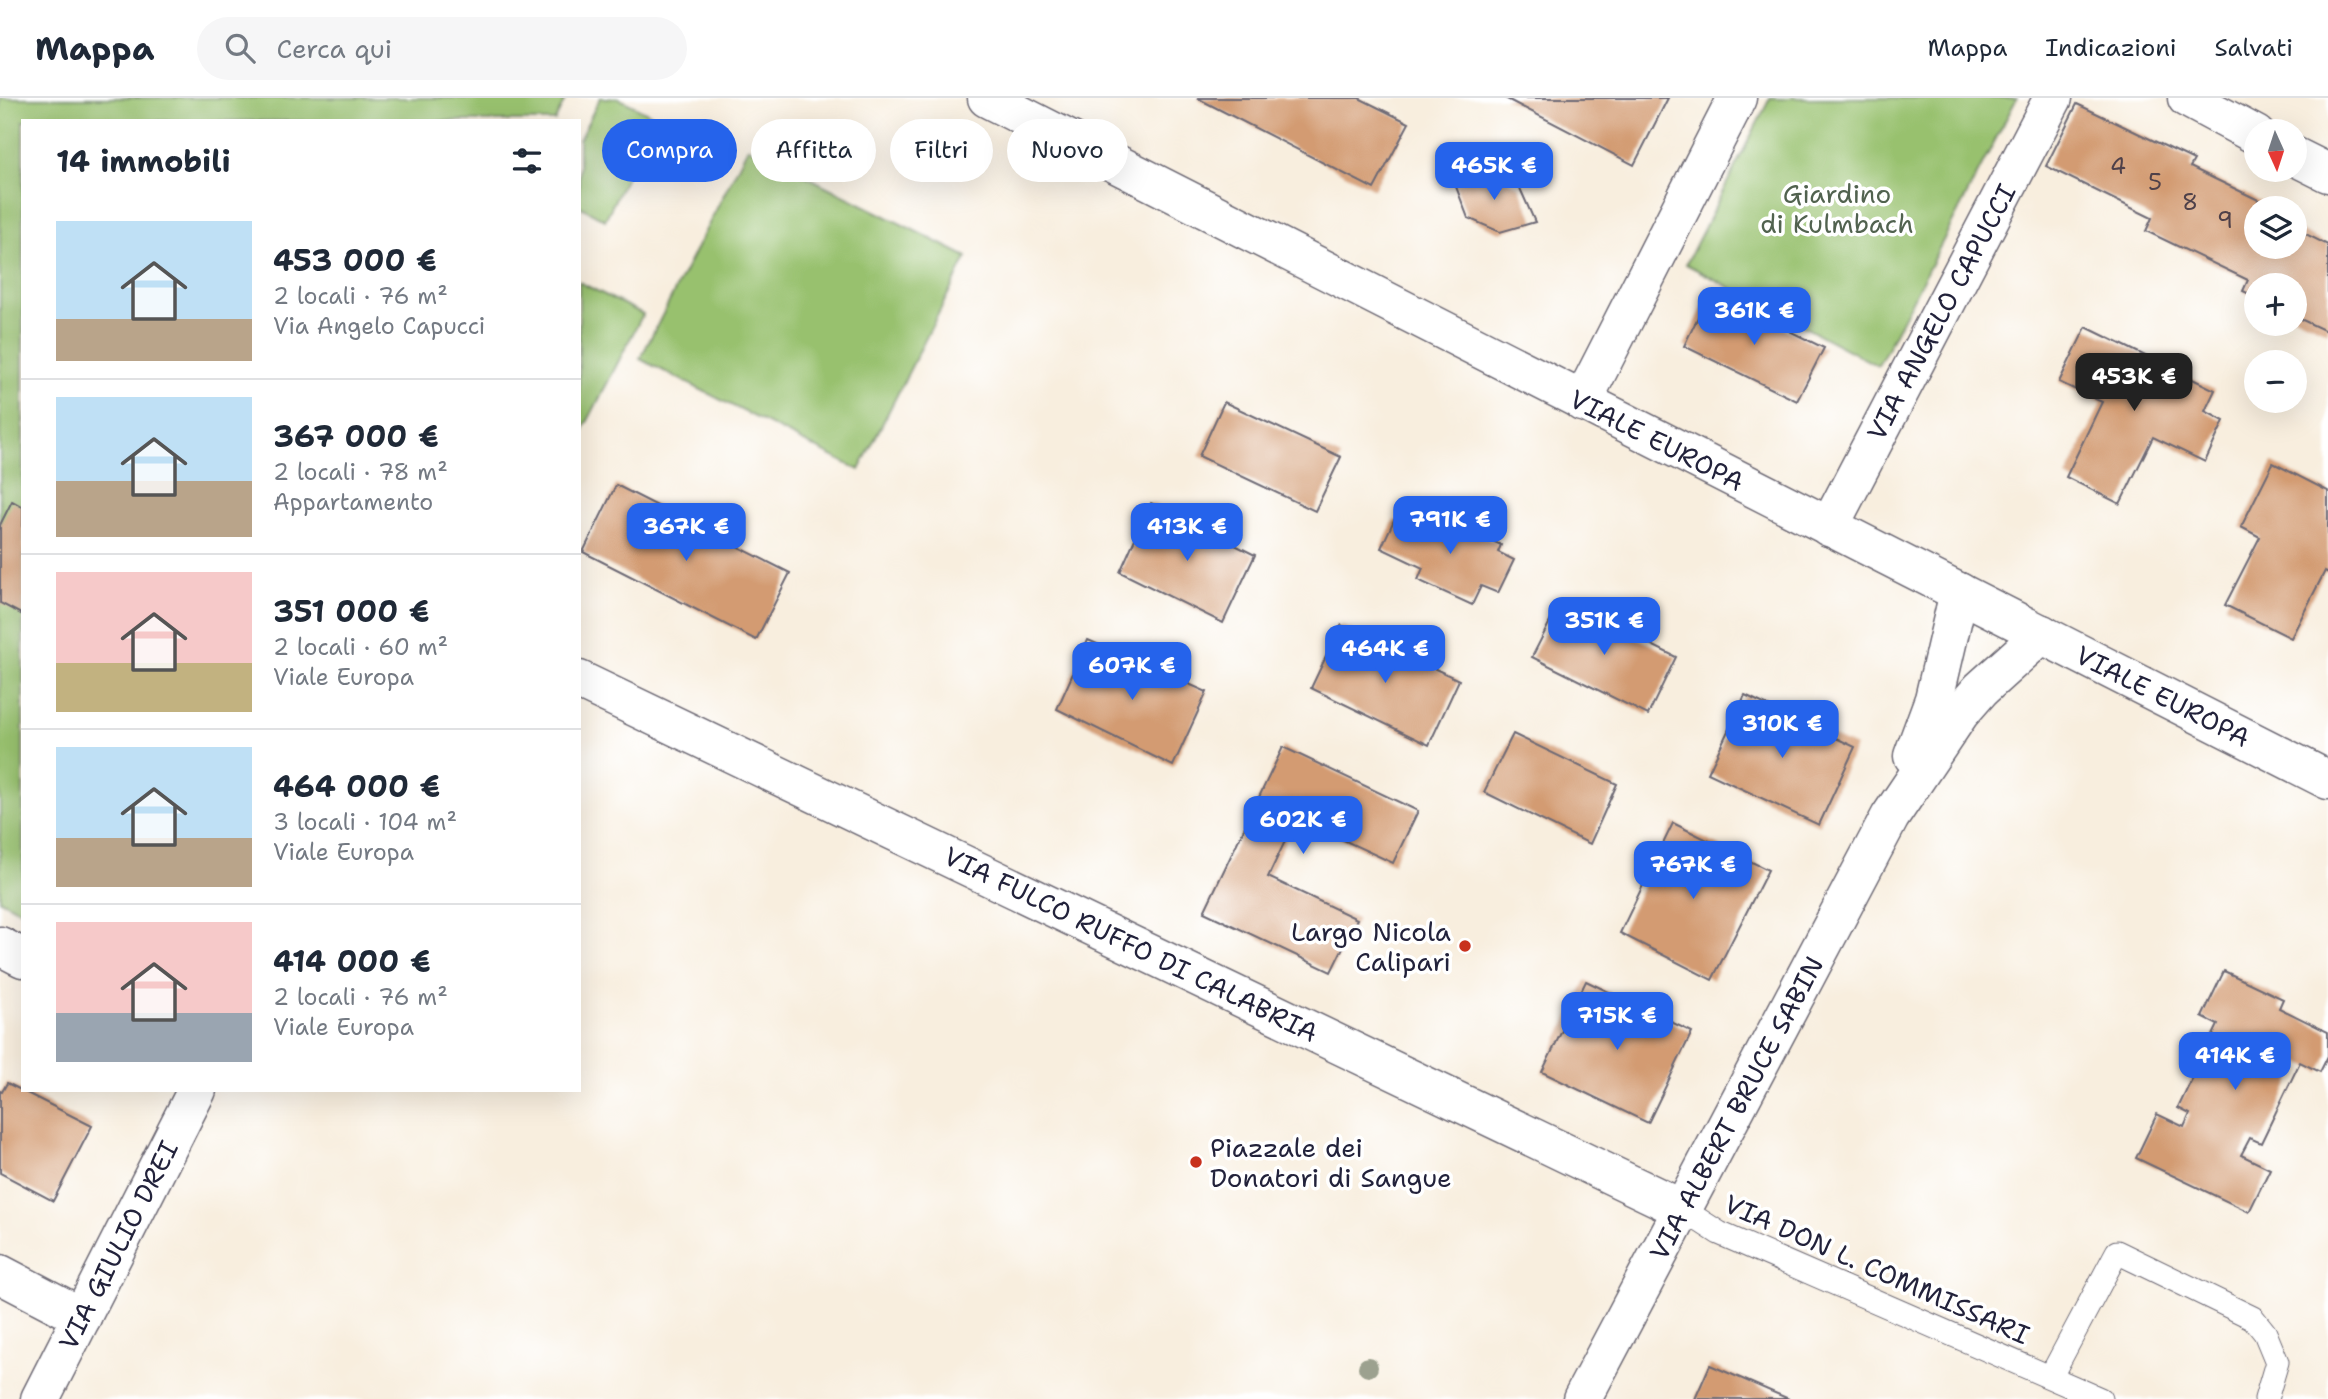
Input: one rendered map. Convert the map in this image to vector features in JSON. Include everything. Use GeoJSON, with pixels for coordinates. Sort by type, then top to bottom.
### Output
{"type":"FeatureCollection","features":[{"type":"Feature","properties":{"kind":"street","name":"VIALE EUROPA"},"geometry":{"type":"LineString","coordinates":[[987,98],[2328,780]]}},
{"type":"Feature","properties":{"kind":"street"},"geometry":{"type":"LineString","coordinates":[[1582,402],[1737,98]]}},
{"type":"Feature","properties":{"kind":"street","name":"VIA ANGELO CAPUCCI"},"geometry":{"type":"LineString","coordinates":[[1829,527],[2053,98]]}},
{"type":"Feature","properties":{"kind":"street"},"geometry":{"type":"LineString","coordinates":[[2187,98],[2244,129]]}},
{"type":"Feature","properties":{"kind":"street"},"geometry":{"type":"LineString","coordinates":[[2307,162],[2328,173]]}},
{"type":"Feature","properties":{"kind":"street","name":"VIA ALBERT BRUCE SABIN"},"geometry":{"type":"LineString","coordinates":[[1890,817],[1934,699],[1959,592]]}},
{"type":"Feature","properties":{"kind":"street","name":"VIA ALBERT BRUCE SABIN"},"geometry":{"type":"LineString","coordinates":[[1582,1399],[1890,817],[1960,713],[2042,634]]}},
{"type":"Feature","properties":{"kind":"street","name":"VIA FULCO RUFFO DI CALABRIA"},"geometry":{"type":"LineString","coordinates":[[581,681],[1682,1209]]}},
{"type":"Feature","properties":{"kind":"street"},"geometry":{"type":"LineString","coordinates":[[0,946],[21,957]]}},
{"type":"Feature","properties":{"kind":"street","name":"VIA GIULIO DREI"},"geometry":{"type":"LineString","coordinates":[[40,1399],[196,1092]]}},
{"type":"Feature","properties":{"kind":"street"},"geometry":{"type":"LineString","coordinates":[[0,1274],[82,1317]]}},
{"type":"Feature","properties":{"kind":"lane","name":"VIA DON L. COMMISSARI"},"geometry":{"type":"LineString","coordinates":[[1682,1209],[1719,1233],[2100,1399]]}},
{"type":"Feature","properties":{"kind":"lane","name":"VIA DON L. COMMISSARI"},"geometry":{"type":"LineString","coordinates":[[2051,1376],[2117,1252],[2253,1318],[2265,1333],[2277,1362],[2266,1399]]}},
{"type":"Feature","properties":{"kind":"green space"},"geometry":{"type":"Polygon","coordinates":[[[0,98],[566,98],[556,119],[21,119],[21,911],[0,900],[0,98]]]}},
{"type":"Feature","properties":{"kind":"green space"},"geometry":{"type":"Polygon","coordinates":[[[600,98],[618,98],[656,117],[602,119],[602,182],[624,182],[605,220],[581,207],[581,136],[600,98]]]}},
{"type":"Feature","properties":{"kind":"green space","name":"Giardino di Kulmbach"},"geometry":{"type":"Polygon","coordinates":[[[1770,98],[2017,98],[1878,366],[1686,264],[1770,98]]]}},
{"type":"Feature","properties":{"kind":"green space"},"geometry":{"type":"Polygon","coordinates":[[[748,147],[751,149],[751,182],[818,182],[967,257],[859,470],[640,359],[730,182],[737,182],[737,169],[748,147]]]}},
{"type":"Feature","properties":{"kind":"green space"},"geometry":{"type":"Polygon","coordinates":[[[581,283],[643,314],[581,434],[581,283]]]}},
{"type":"Feature","properties":{"kind":"building"},"geometry":{"type":"Polygon","coordinates":[[[1197,98],[1359,98],[1409,123],[1374,189],[1197,98]]]}},
{"type":"Feature","properties":{"kind":"building"},"geometry":{"type":"Polygon","coordinates":[[[1505,98],[1668,98],[1634,165],[1505,98]]]}},
{"type":"Feature","properties":{"kind":"building"},"geometry":{"type":"Polygon","coordinates":[[[2077,104],[2194,160],[2190,167],[2250,196],[2244,196],[2244,259],[2307,259],[2307,234],[2328,245],[2328,332],[2307,322],[2307,273],[2244,273],[2244,278],[2146,231],[2152,218],[2046,166],[2077,104]]]}},
{"type":"Feature","properties":{"kind":"building"},"geometry":{"type":"Polygon","coordinates":[[[1487,171],[1519,186],[1535,222],[1500,232],[1468,218],[1455,184],[1487,171]]]}},
{"type":"Feature","properties":{"kind":"building"},"geometry":{"type":"Polygon","coordinates":[[[1710,292],[1824,348],[1797,401],[1684,346],[1710,292]]]}},
{"type":"Feature","properties":{"kind":"building"},"geometry":{"type":"Polygon","coordinates":[[[2086,327],[2215,390],[2205,411],[2224,421],[2205,462],[2153,437],[2120,504],[2066,477],[2102,402],[2059,382],[2086,327]]]}},
{"type":"Feature","properties":{"kind":"building"},"geometry":{"type":"Polygon","coordinates":[[[1224,402],[1341,457],[1315,511],[1199,456],[1224,402]]]}},
{"type":"Feature","properties":{"kind":"building"},"geometry":{"type":"Polygon","coordinates":[[[2273,463],[2328,491],[2328,573],[2325,571],[2291,638],[2225,605],[2260,537],[2241,527],[2273,463]]]}},
{"type":"Feature","properties":{"kind":"building"},"geometry":{"type":"Polygon","coordinates":[[[616,485],[790,573],[756,640],[583,552],[616,485]]]}},
{"type":"Feature","properties":{"kind":"building"},"geometry":{"type":"Polygon","coordinates":[[[12,501],[21,506],[21,614],[0,603],[0,525],[12,501]]]}},
{"type":"Feature","properties":{"kind":"building"},"geometry":{"type":"Polygon","coordinates":[[[1151,503],[1255,555],[1223,623],[1120,572],[1151,503]]]}},
{"type":"Feature","properties":{"kind":"building"},"geometry":{"type":"Polygon","coordinates":[[[1424,508],[1501,545],[1498,552],[1514,560],[1498,593],[1481,586],[1472,605],[1418,580],[1423,568],[1381,548],[1394,520],[1414,529],[1424,508]]]}},
{"type":"Feature","properties":{"kind":"building"},"geometry":{"type":"Polygon","coordinates":[[[1561,600],[1676,657],[1648,715],[1532,657],[1561,600]]]}},
{"type":"Feature","properties":{"kind":"building"},"geometry":{"type":"Polygon","coordinates":[[[1341,625],[1459,680],[1429,745],[1311,688],[1341,625]]]}},
{"type":"Feature","properties":{"kind":"building"},"geometry":{"type":"Polygon","coordinates":[[[1088,640],[1207,692],[1173,766],[1057,709],[1088,640]]]}},
{"type":"Feature","properties":{"kind":"building"},"geometry":{"type":"Polygon","coordinates":[[[1745,695],[1855,747],[1819,825],[1708,773],[1745,695]]]}},
{"type":"Feature","properties":{"kind":"building"},"geometry":{"type":"Polygon","coordinates":[[[1513,734],[1617,784],[1590,844],[1484,792],[1513,734]]]}},
{"type":"Feature","properties":{"kind":"building"},"geometry":{"type":"Polygon","coordinates":[[[1283,747],[1418,811],[1393,863],[1296,818],[1268,877],[1357,919],[1331,972],[1204,912],[1283,747]]]}},
{"type":"Feature","properties":{"kind":"building"},"geometry":{"type":"Polygon","coordinates":[[[1673,823],[1768,870],[1712,980],[1620,933],[1673,823]]]}},
{"type":"Feature","properties":{"kind":"building"},"geometry":{"type":"Polygon","coordinates":[[[2224,971],[2283,999],[2279,1008],[2328,1032],[2328,1056],[2320,1072],[2300,1062],[2261,1143],[2250,1138],[2241,1155],[2270,1169],[2249,1212],[2136,1158],[2157,1114],[2184,1127],[2190,1114],[2178,1108],[2218,1025],[2202,1017],[2224,971]]]}},
{"type":"Feature","properties":{"kind":"building"},"geometry":{"type":"Polygon","coordinates":[[[1586,981],[1692,1032],[1648,1123],[1542,1072],[1586,981]]]}},
{"type":"Feature","properties":{"kind":"building"},"geometry":{"type":"Polygon","coordinates":[[[7,1083],[92,1126],[53,1201],[0,1173],[0,1091],[2,1092],[7,1083]]]}},
{"type":"Feature","properties":{"kind":"building"},"geometry":{"type":"Polygon","coordinates":[[[1710,1365],[1789,1399],[1695,1399],[1710,1365]]]}},
{"type":"Feature","properties":{"kind":"place","name":"Largo Nicola Calipari"},"geometry":{"type":"Point","coordinates":[1465,946]}},
{"type":"Feature","properties":{"kind":"place","name":"Piazzale dei Donatori di Sangue"},"geometry":{"type":"Point","coordinates":[1196,1162]}}]}
